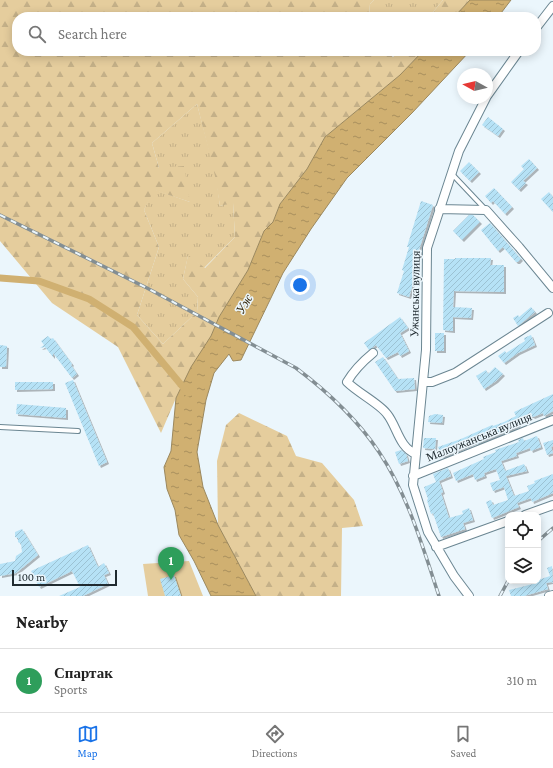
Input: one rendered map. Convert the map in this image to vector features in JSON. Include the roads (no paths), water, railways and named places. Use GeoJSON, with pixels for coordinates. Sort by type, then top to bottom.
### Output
{"type":"FeatureCollection","features":[{"type":"Feature","properties":{"kind":"street"},"geometry":{"type":"LineString","coordinates":[[541,22],[553,6]]}},
{"type":"Feature","properties":{"kind":"street","name":"Ужанська вулиця"},"geometry":{"type":"LineString","coordinates":[[493,87],[515,56]]}},
{"type":"Feature","properties":{"kind":"street","name":"Ужанська вулиця"},"geometry":{"type":"LineString","coordinates":[[469,596],[454,576],[428,532],[413,485],[413,476],[426,350],[427,248],[459,151],[482,104]]}},
{"type":"Feature","properties":{"kind":"street"},"geometry":{"type":"LineString","coordinates":[[440,209],[486,210],[553,288]]}},
{"type":"Feature","properties":{"kind":"street"},"geometry":{"type":"LineString","coordinates":[[423,382],[432,382],[454,373],[548,313]]}},
{"type":"Feature","properties":{"kind":"street"},"geometry":{"type":"LineString","coordinates":[[373,353],[360,364],[347,382],[387,413],[400,439],[410,452],[416,454]]}},
{"type":"Feature","properties":{"kind":"street","name":"Малоужанська вулиця"},"geometry":{"type":"LineString","coordinates":[[413,476],[553,420]]}},
{"type":"Feature","properties":{"kind":"street"},"geometry":{"type":"LineString","coordinates":[[533,512],[553,505]]}},
{"type":"Feature","properties":{"kind":"street"},"geometry":{"type":"LineString","coordinates":[[436,547],[505,522]]}},
{"type":"Feature","properties":{"kind":"street"},"geometry":{"type":"LineString","coordinates":[[549,596],[553,595]]}},
{"type":"Feature","properties":{"kind":"lane"},"geometry":{"type":"LineString","coordinates":[[451,172],[486,210]]}},
{"type":"Feature","properties":{"kind":"lane"},"geometry":{"type":"LineString","coordinates":[[0,427],[78,431]]}},
{"type":"Feature","properties":{"kind":"water"},"geometry":{"type":"Polygon","coordinates":[[[470,0],[511,0],[502,12],[459,12],[470,0]]]}},
{"type":"Feature","properties":{"kind":"water","name":"Уж"},"geometry":{"type":"Polygon","coordinates":[[[418,56],[465,56],[412,113],[347,178],[311,229],[283,273],[241,360],[233,361],[229,354],[214,373],[206,400],[197,452],[203,487],[218,525],[256,596],[211,596],[194,561],[179,535],[175,510],[167,489],[164,467],[171,451],[176,398],[191,367],[211,336],[219,317],[248,270],[264,231],[273,222],[280,204],[307,169],[325,137],[400,75],[418,56]]]}},
{"type":"Feature","properties":{"kind":"waterway"},"geometry":{"type":"LineString","coordinates":[[0,278],[39,281],[89,299],[133,327],[188,393]]}},
{"type":"Feature","properties":{"kind":"railway"},"geometry":{"type":"LineString","coordinates":[[0,215],[147,288],[296,368],[319,387],[352,417],[379,452],[389,469],[407,504],[439,596]]}},
{"type":"Feature","properties":{"kind":"railway"},"geometry":{"type":"LineString","coordinates":[[541,538],[553,528]]}},
{"type":"Feature","properties":{"kind":"railway"},"geometry":{"type":"LineString","coordinates":[[500,596],[506,584]]}},
{"type":"Feature","properties":{"kind":"place","name":"Спартак"},"geometry":{"type":"Point","coordinates":[171,580]}}]}
